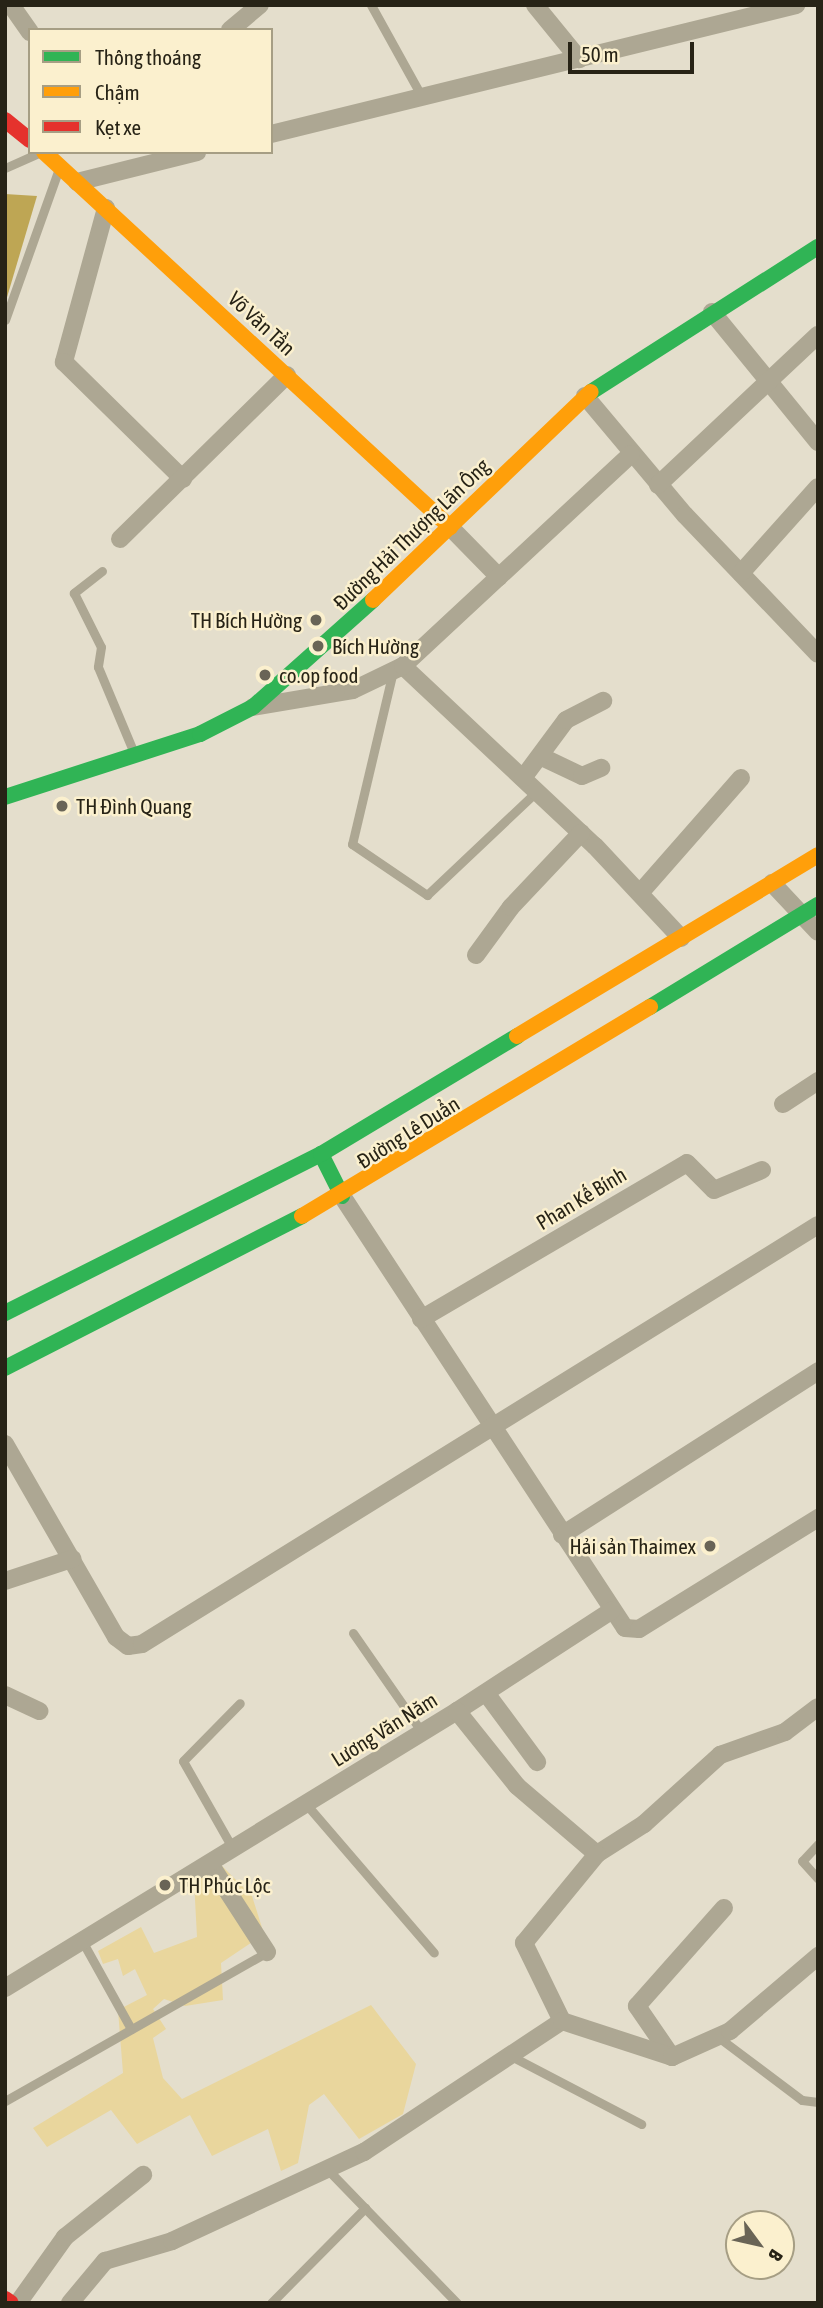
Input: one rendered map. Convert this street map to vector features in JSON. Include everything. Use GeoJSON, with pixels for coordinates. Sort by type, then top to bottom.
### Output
{"type":"FeatureCollection","features":[{"type":"Feature","properties":{"kind":"main road"},"geometry":{"type":"LineString","coordinates":[[5,120],[28,138]]}},
{"type":"Feature","properties":{"kind":"main road","name":"Võ Văn Tần"},"geometry":{"type":"LineString","coordinates":[[45,154],[450,527]]}},
{"type":"Feature","properties":{"kind":"main road","name":"Đường Hải Thượng Lãn Ông"},"geometry":{"type":"LineString","coordinates":[[5,797],[135,755],[253,707],[450,527],[585,396],[818,247]]}},
{"type":"Feature","properties":{"kind":"main road","name":"Đường Lê Duẩn"},"geometry":{"type":"LineString","coordinates":[[5,1313],[321,1154],[818,855]]}},
{"type":"Feature","properties":{"kind":"main road","name":"Đường Lê Duẩn"},"geometry":{"type":"LineString","coordinates":[[5,1368],[342,1196],[818,905]]}},
{"type":"Feature","properties":{"kind":"main road"},"geometry":{"type":"LineString","coordinates":[[321,1154],[342,1196]]}},
{"type":"Feature","properties":{"kind":"main road"},"geometry":{"type":"LineString","coordinates":[[5,2299],[10,2303]]}},
{"type":"Feature","properties":{"kind":"street"},"geometry":{"type":"LineString","coordinates":[[11,5],[28,29]]}},
{"type":"Feature","properties":{"kind":"street"},"geometry":{"type":"LineString","coordinates":[[232,28],[260,5]]}},
{"type":"Feature","properties":{"kind":"street"},"geometry":{"type":"LineString","coordinates":[[535,5],[579,58]]}},
{"type":"Feature","properties":{"kind":"street"},"geometry":{"type":"LineString","coordinates":[[273,134],[796,5]]}},
{"type":"Feature","properties":{"kind":"street"},"geometry":{"type":"LineString","coordinates":[[77,181],[189,154]]}},
{"type":"Feature","properties":{"kind":"street"},"geometry":{"type":"LineString","coordinates":[[106,208],[64,362],[183,479]]}},
{"type":"Feature","properties":{"kind":"street"},"geometry":{"type":"LineString","coordinates":[[712,313],[818,442]]}},
{"type":"Feature","properties":{"kind":"street"},"geometry":{"type":"LineString","coordinates":[[658,485],[818,335]]}},
{"type":"Feature","properties":{"kind":"street"},"geometry":{"type":"LineString","coordinates":[[120,539],[287,375]]}},
{"type":"Feature","properties":{"kind":"street"},"geometry":{"type":"LineString","coordinates":[[585,396],[658,485],[818,654]]}},
{"type":"Feature","properties":{"kind":"street"},"geometry":{"type":"LineString","coordinates":[[253,707],[353,690],[398,668],[631,454]]}},
{"type":"Feature","properties":{"kind":"street"},"geometry":{"type":"LineString","coordinates":[[741,573],[818,487]]}},
{"type":"Feature","properties":{"kind":"street"},"geometry":{"type":"LineString","coordinates":[[450,527],[499,577]]}},
{"type":"Feature","properties":{"kind":"street"},"geometry":{"type":"LineString","coordinates":[[398,668],[523,778],[640,893],[681,938]]}},
{"type":"Feature","properties":{"kind":"street"},"geometry":{"type":"LineString","coordinates":[[523,778],[542,757],[566,720],[603,701]]}},
{"type":"Feature","properties":{"kind":"street"},"geometry":{"type":"LineString","coordinates":[[542,757],[582,776],[601,768]]}},
{"type":"Feature","properties":{"kind":"street"},"geometry":{"type":"LineString","coordinates":[[640,893],[741,778]]}},
{"type":"Feature","properties":{"kind":"street"},"geometry":{"type":"LineString","coordinates":[[476,955],[580,833]]}},
{"type":"Feature","properties":{"kind":"street"},"geometry":{"type":"LineString","coordinates":[[772,883],[818,932]]}},
{"type":"Feature","properties":{"kind":"street"},"geometry":{"type":"LineString","coordinates":[[783,1104],[818,1081]]}},
{"type":"Feature","properties":{"kind":"street","name":"Phan Kế Bính"},"geometry":{"type":"LineString","coordinates":[[421,1319],[687,1163],[714,1190],[762,1170]]}},
{"type":"Feature","properties":{"kind":"street"},"geometry":{"type":"LineString","coordinates":[[342,1196],[625,1629],[639,1629],[818,1518]]}},
{"type":"Feature","properties":{"kind":"street"},"geometry":{"type":"LineString","coordinates":[[5,1444],[116,1637],[128,1646],[142,1644],[818,1225]]}},
{"type":"Feature","properties":{"kind":"street"},"geometry":{"type":"LineString","coordinates":[[562,1535],[818,1371]]}},
{"type":"Feature","properties":{"kind":"street"},"geometry":{"type":"LineString","coordinates":[[5,1581],[72,1559]]}},
{"type":"Feature","properties":{"kind":"street"},"geometry":{"type":"LineString","coordinates":[[457,1710],[611,1611]]}},
{"type":"Feature","properties":{"kind":"street"},"geometry":{"type":"LineString","coordinates":[[486,1693],[537,1762]]}},
{"type":"Feature","properties":{"kind":"street"},"geometry":{"type":"LineString","coordinates":[[5,1695],[40,1712]]}},
{"type":"Feature","properties":{"kind":"street"},"geometry":{"type":"LineString","coordinates":[[818,1707],[785,1732],[720,1755],[644,1825],[597,1854],[524,1943],[562,2021],[672,2057],[718,2037],[753,2015],[818,1956]]}},
{"type":"Feature","properties":{"kind":"street","name":"Lương Văn Năm"},"geometry":{"type":"LineString","coordinates":[[5,1988],[80,1938],[210,1864],[457,1710],[517,1786],[597,1854]]}},
{"type":"Feature","properties":{"kind":"street"},"geometry":{"type":"LineString","coordinates":[[210,1864],[267,1952]]}},
{"type":"Feature","properties":{"kind":"street"},"geometry":{"type":"LineString","coordinates":[[672,2057],[637,2006],[724,1908]]}},
{"type":"Feature","properties":{"kind":"street"},"geometry":{"type":"LineString","coordinates":[[70,2303],[105,2261],[172,2241],[329,2171],[562,2021]]}},
{"type":"Feature","properties":{"kind":"street"},"geometry":{"type":"LineString","coordinates":[[18,2303],[65,2237],[143,2175]]}},
{"type":"Feature","properties":{"kind":"lane"},"geometry":{"type":"LineString","coordinates":[[371,5],[422,97]]}},
{"type":"Feature","properties":{"kind":"lane"},"geometry":{"type":"LineString","coordinates":[[5,168],[38,154]]}},
{"type":"Feature","properties":{"kind":"lane"},"geometry":{"type":"LineString","coordinates":[[5,320],[60,166]]}},
{"type":"Feature","properties":{"kind":"lane"},"geometry":{"type":"LineString","coordinates":[[102,571],[74,593],[101,647],[97,667],[135,755]]}},
{"type":"Feature","properties":{"kind":"lane"},"geometry":{"type":"LineString","coordinates":[[398,668],[352,844],[427,895],[536,792]]}},
{"type":"Feature","properties":{"kind":"lane"},"geometry":{"type":"LineString","coordinates":[[354,1633],[421,1731]]}},
{"type":"Feature","properties":{"kind":"lane"},"geometry":{"type":"LineString","coordinates":[[233,1850],[183,1760],[240,1703]]}},
{"type":"Feature","properties":{"kind":"lane"},"geometry":{"type":"LineString","coordinates":[[306,1804],[434,1953]]}},
{"type":"Feature","properties":{"kind":"lane"},"geometry":{"type":"LineString","coordinates":[[818,1844],[803,1861],[818,1879]]}},
{"type":"Feature","properties":{"kind":"lane"},"geometry":{"type":"LineString","coordinates":[[80,1938],[131,2029]]}},
{"type":"Feature","properties":{"kind":"lane"},"geometry":{"type":"LineString","coordinates":[[5,2101],[267,1952]]}},
{"type":"Feature","properties":{"kind":"lane"},"geometry":{"type":"LineString","coordinates":[[718,2037],[803,2100],[818,2102]]}},
{"type":"Feature","properties":{"kind":"lane"},"geometry":{"type":"LineString","coordinates":[[511,2056],[641,2124]]}},
{"type":"Feature","properties":{"kind":"lane"},"geometry":{"type":"LineString","coordinates":[[329,2171],[457,2303]]}},
{"type":"Feature","properties":{"kind":"lane"},"geometry":{"type":"LineString","coordinates":[[271,2303],[365,2208]]}},
{"type":"Feature","properties":{"kind":"shaded area"},"geometry":{"type":"Polygon","coordinates":[[[5,194],[37,196],[5,304],[5,194]]]}},
{"type":"Feature","properties":{"kind":"shaded area"},"geometry":{"type":"Polygon","coordinates":[[[221,1865],[252,1896],[264,1934],[221,1963],[223,2000],[185,2006],[164,1999],[153,2009],[166,2029],[153,2038],[163,2078],[182,2099],[371,2005],[416,2064],[403,2114],[359,2139],[324,2094],[309,2105],[298,2163],[281,2171],[268,2129],[212,2156],[190,2115],[137,2144],[111,2110],[47,2147],[33,2128],[123,2073],[118,2010],[147,1995],[135,1969],[123,1976],[118,1959],[103,1964],[98,1951],[141,1927],[154,1953],[197,1937],[194,1881],[221,1865]]]}},
{"type":"Feature","properties":{"kind":"traffic: fast"},"geometry":{"type":"LineString","coordinates":[[591,392],[818,247]]}},
{"type":"Feature","properties":{"kind":"traffic: fast"},"geometry":{"type":"LineString","coordinates":[[5,797],[200,734],[253,707],[373,600]]}},
{"type":"Feature","properties":{"kind":"traffic: fast"},"geometry":{"type":"LineString","coordinates":[[650,1007],[818,905]]}},
{"type":"Feature","properties":{"kind":"traffic: fast"},"geometry":{"type":"LineString","coordinates":[[5,1313],[321,1154],[517,1036]]}},
{"type":"Feature","properties":{"kind":"traffic: fast"},"geometry":{"type":"LineString","coordinates":[[321,1154],[342,1196]]}},
{"type":"Feature","properties":{"kind":"traffic: fast"},"geometry":{"type":"LineString","coordinates":[[5,1368],[302,1216]]}},
{"type":"Feature","properties":{"kind":"traffic: slow"},"geometry":{"type":"LineString","coordinates":[[46,154],[450,527]]}},
{"type":"Feature","properties":{"kind":"traffic: slow"},"geometry":{"type":"LineString","coordinates":[[373,600],[591,392]]}},
{"type":"Feature","properties":{"kind":"traffic: slow"},"geometry":{"type":"LineString","coordinates":[[517,1036],[818,855]]}},
{"type":"Feature","properties":{"kind":"traffic: slow"},"geometry":{"type":"LineString","coordinates":[[302,1216],[650,1007]]}},
{"type":"Feature","properties":{"kind":"traffic: jam"},"geometry":{"type":"LineString","coordinates":[[5,120],[28,138]]}},
{"type":"Feature","properties":{"kind":"traffic: jam"},"geometry":{"type":"LineString","coordinates":[[5,2299],[11,2303]]}},
{"type":"Feature","properties":{"kind":"place","name":"TH Bích Hường"},"geometry":{"type":"Point","coordinates":[316,620]}},
{"type":"Feature","properties":{"kind":"place","name":"Bích Hường"},"geometry":{"type":"Point","coordinates":[318,646]}},
{"type":"Feature","properties":{"kind":"place","name":"co.op food"},"geometry":{"type":"Point","coordinates":[265,675]}},
{"type":"Feature","properties":{"kind":"place","name":"TH Đình Quang"},"geometry":{"type":"Point","coordinates":[62,806]}},
{"type":"Feature","properties":{"kind":"place","name":"Hải sản Thaimex"},"geometry":{"type":"Point","coordinates":[710,1546]}},
{"type":"Feature","properties":{"kind":"place","name":"TH Phúc Lộc"},"geometry":{"type":"Point","coordinates":[165,1885]}}]}
